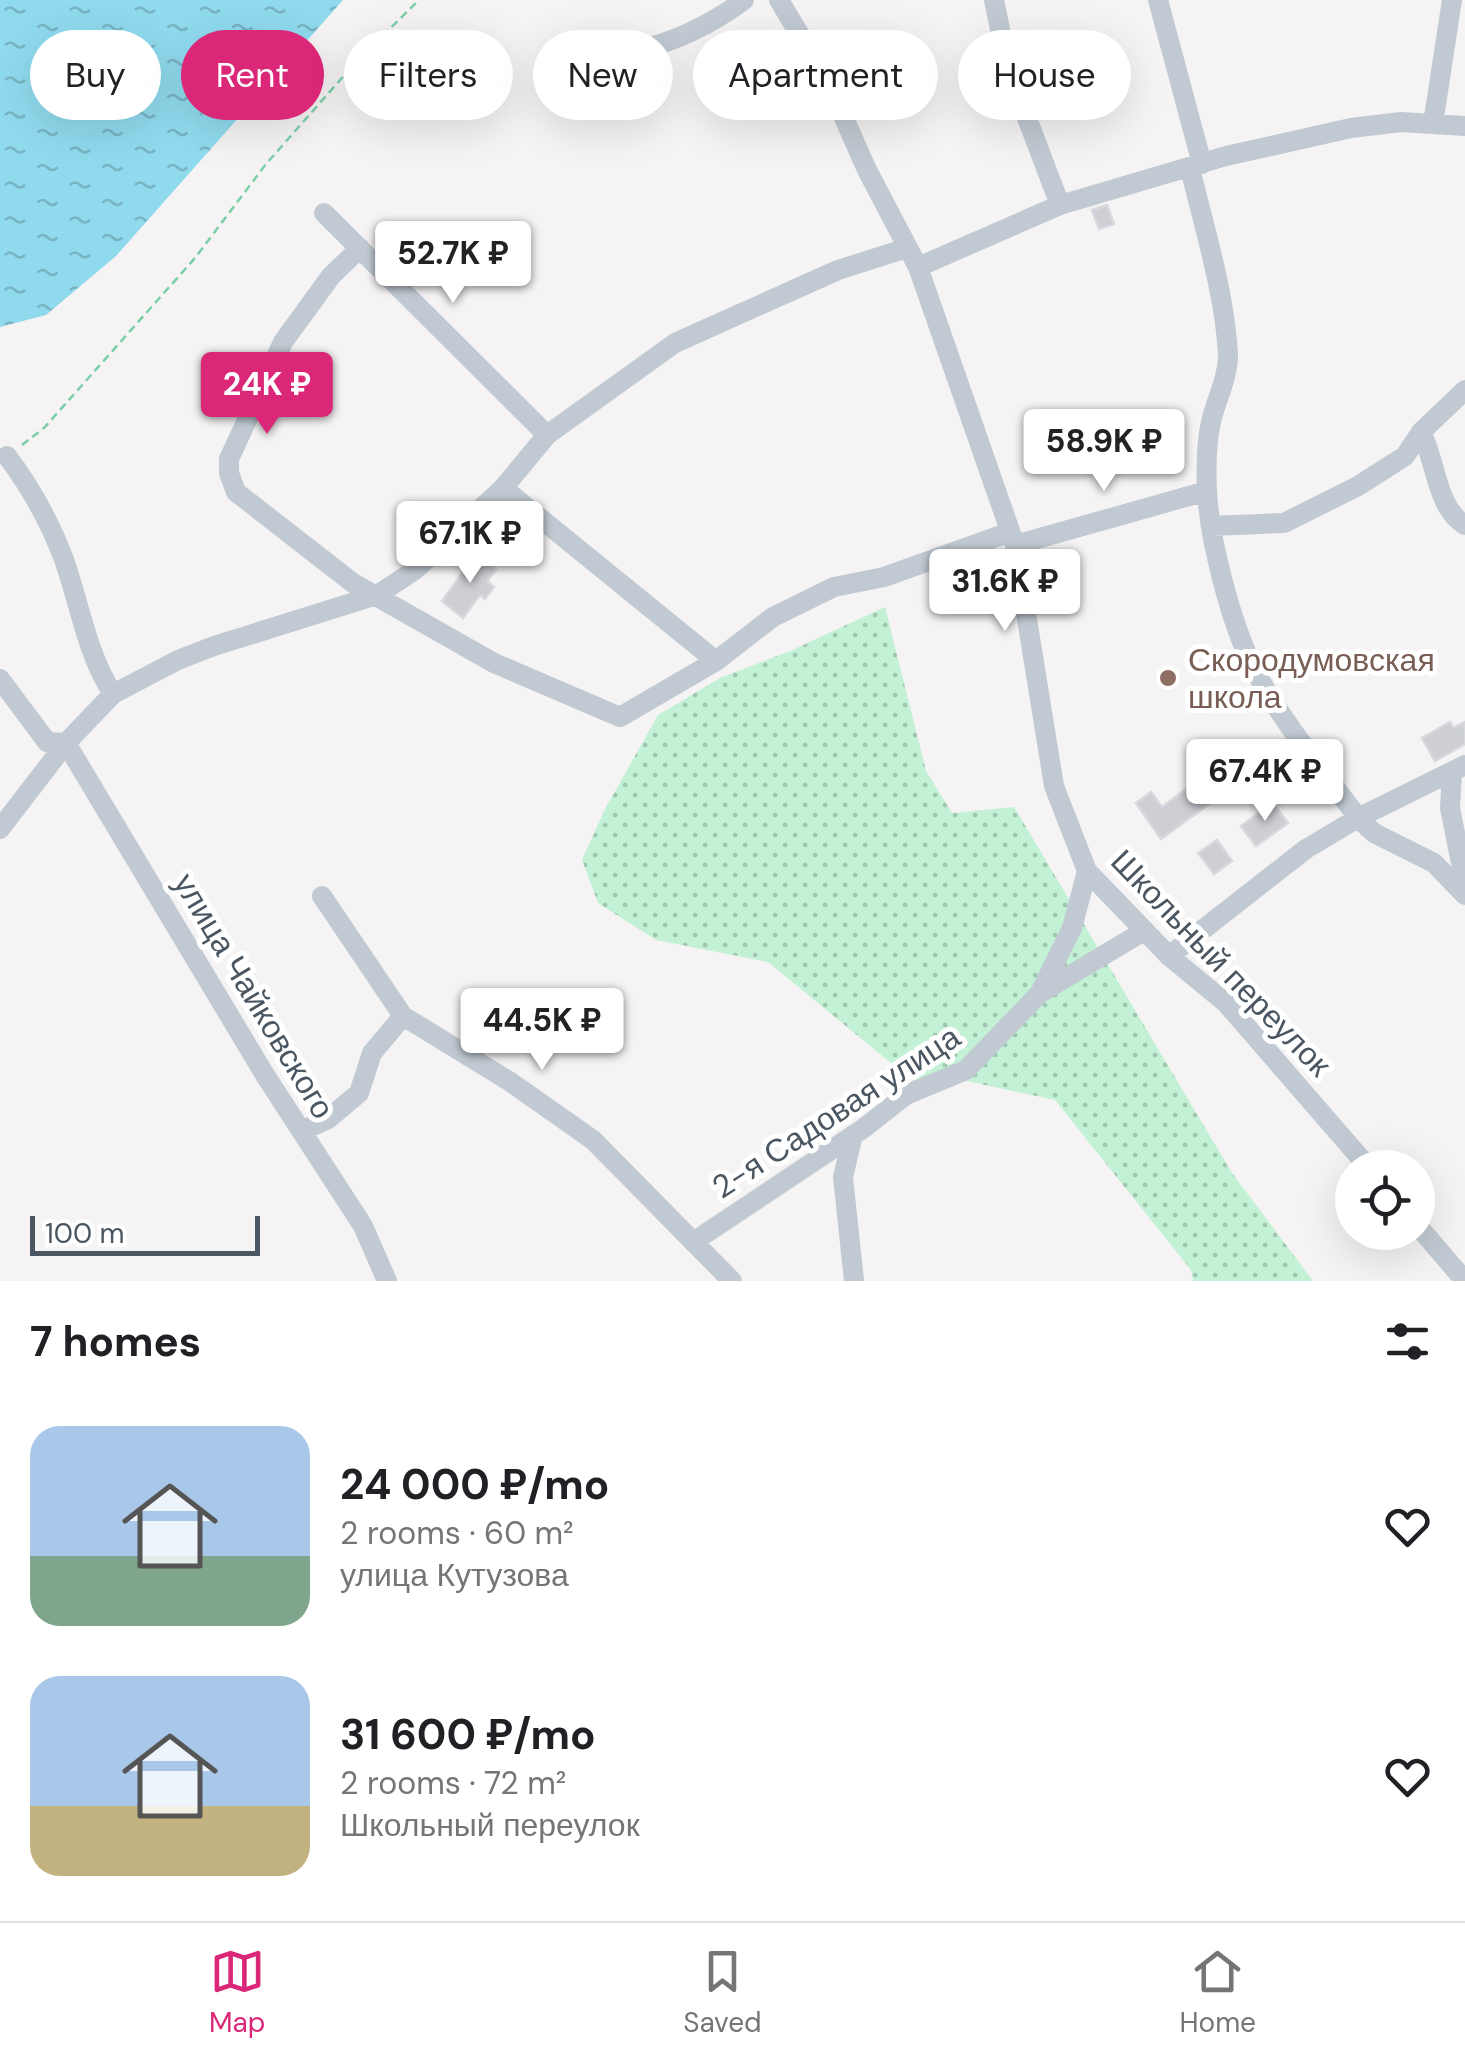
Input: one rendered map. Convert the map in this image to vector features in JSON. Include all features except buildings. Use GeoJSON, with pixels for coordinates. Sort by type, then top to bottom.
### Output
{"type":"FeatureCollection","features":[{"type":"Feature","properties":{"kind":"street"},"geometry":{"type":"LineString","coordinates":[[673,37],[712,22],[744,0]]}},
{"type":"Feature","properties":{"kind":"street","name":"Школьный переулок"},"geometry":{"type":"LineString","coordinates":[[779,0],[829,84],[866,170],[918,267],[1012,539],[1054,786],[1087,870],[1169,956],[1226,1002],[1353,1150]]}},
{"type":"Feature","properties":{"kind":"street"},"geometry":{"type":"LineString","coordinates":[[994,0],[1008,68],[1060,205]]}},
{"type":"Feature","properties":{"kind":"street"},"geometry":{"type":"LineString","coordinates":[[1158,0],[1196,166],[1228,357],[1207,446],[1207,492],[1226,588],[1252,664],[1276,706],[1358,818],[1374,833],[1434,863],[1465,895]]}},
{"type":"Feature","properties":{"kind":"street"},"geometry":{"type":"LineString","coordinates":[[1433,124],[1452,0]]}},
{"type":"Feature","properties":{"kind":"street"},"geometry":{"type":"LineString","coordinates":[[918,267],[1060,205],[1196,166],[1351,128],[1400,122],[1465,126]]}},
{"type":"Feature","properties":{"kind":"street"},"geometry":{"type":"LineString","coordinates":[[324,214],[547,436]]}},
{"type":"Feature","properties":{"kind":"street"},"geometry":{"type":"LineString","coordinates":[[360,248],[331,276],[283,342],[229,459],[229,474],[236,492],[353,583],[494,663],[620,717],[716,662],[773,617],[834,587],[1207,492]]}},
{"type":"Feature","properties":{"kind":"street"},"geometry":{"type":"LineString","coordinates":[[0,829],[66,743],[113,694],[214,646],[377,596],[415,570],[504,488],[547,436],[675,343],[838,270],[906,248]]}},
{"type":"Feature","properties":{"kind":"street"},"geometry":{"type":"LineString","coordinates":[[1212,526],[1284,523],[1358,486],[1406,456],[1421,432],[1465,390]]}},
{"type":"Feature","properties":{"kind":"street"},"geometry":{"type":"LineString","coordinates":[[1421,432],[1447,503],[1465,526]]}},
{"type":"Feature","properties":{"kind":"street"},"geometry":{"type":"LineString","coordinates":[[8,456],[48,521],[64,559],[98,671],[113,694]]}},
{"type":"Feature","properties":{"kind":"street"},"geometry":{"type":"LineString","coordinates":[[504,488],[716,662]]}},
{"type":"Feature","properties":{"kind":"street"},"geometry":{"type":"LineString","coordinates":[[0,679],[47,742],[66,743]]}},
{"type":"Feature","properties":{"kind":"street","name":"улица Чайковского"},"geometry":{"type":"LineString","coordinates":[[66,743],[362,1226],[387,1281]]}},
{"type":"Feature","properties":{"kind":"street"},"geometry":{"type":"LineString","coordinates":[[1169,956],[1273,872],[1358,818],[1458,768]]}},
{"type":"Feature","properties":{"kind":"street"},"geometry":{"type":"LineString","coordinates":[[1458,768],[1450,808],[1465,884]]}},
{"type":"Feature","properties":{"kind":"street","name":"2-я Садовая улица"},"geometry":{"type":"LineString","coordinates":[[694,1242],[906,1096],[966,1070],[1040,993],[1072,928],[1087,870]]}},
{"type":"Feature","properties":{"kind":"street"},"geometry":{"type":"LineString","coordinates":[[322,896],[403,1016],[509,1080],[593,1140],[732,1281]]}},
{"type":"Feature","properties":{"kind":"street"},"geometry":{"type":"LineString","coordinates":[[1040,993],[1144,931]]}},
{"type":"Feature","properties":{"kind":"street"},"geometry":{"type":"LineString","coordinates":[[301,1130],[328,1119],[359,1093],[372,1053],[403,1016]]}},
{"type":"Feature","properties":{"kind":"street"},"geometry":{"type":"LineString","coordinates":[[853,1135],[843,1177],[854,1281]]}},
{"type":"Feature","properties":{"kind":"street"},"geometry":{"type":"LineString","coordinates":[[1435,1246],[1464,1281]]}},
{"type":"Feature","properties":{"kind":"path"},"geometry":{"type":"LineString","coordinates":[[8,456],[44,428],[194,258],[304,120],[418,0]]}},
{"type":"Feature","properties":{"kind":"green space"},"geometry":{"type":"Polygon","coordinates":[[[885,607],[926,771],[952,813],[1014,807],[1232,1173],[1313,1281],[1193,1281],[1191,1270],[1055,1100],[957,1079],[925,1091],[768,962],[656,940],[598,903],[582,860],[604,811],[658,715],[720,678],[885,607]]]}},
{"type":"Feature","properties":{"kind":"water"},"geometry":{"type":"Polygon","coordinates":[[[0,0],[343,0],[316,30],[181,30],[181,120],[237,120],[116,256],[46,315],[0,327],[0,0]]]}},
{"type":"Feature","properties":{"kind":"place","name":"Скородумовская школа"},"geometry":{"type":"Point","coordinates":[1168,678]}}]}
